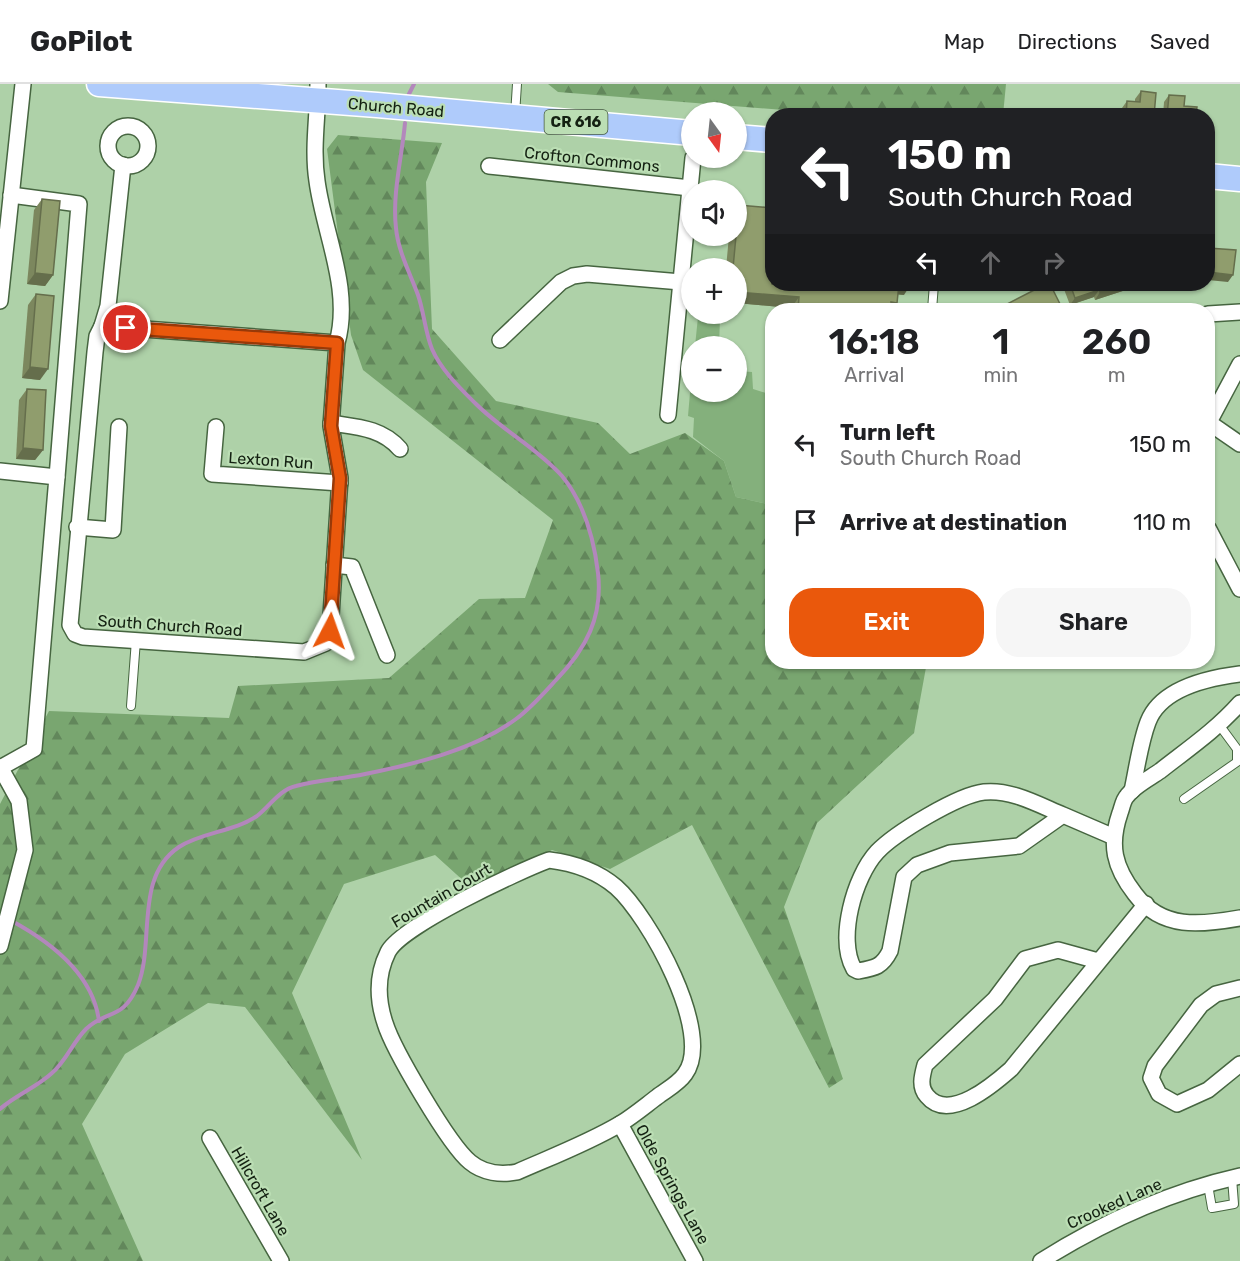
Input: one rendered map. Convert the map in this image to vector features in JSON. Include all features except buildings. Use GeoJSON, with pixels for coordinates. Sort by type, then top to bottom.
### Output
{"type":"FeatureCollection","features":[{"type":"Feature","properties":{"kind":"main road","name":"Church Road"},"geometry":{"type":"LineString","coordinates":[[99,84],[318,92],[377,105],[681,132]]}},
{"type":"Feature","properties":{"kind":"main road"},"geometry":{"type":"LineString","coordinates":[[747,138],[765,139]]}},
{"type":"Feature","properties":{"kind":"main road"},"geometry":{"type":"LineString","coordinates":[[1215,177],[1240,179]]}},
{"type":"Feature","properties":{"kind":"street"},"geometry":{"type":"LineString","coordinates":[[0,301],[23,84]]}},
{"type":"Feature","properties":{"kind":"street","name":"South Church Road"},"geometry":{"type":"LineString","coordinates":[[123,165],[108,306],[97,336],[77,527],[70,625],[75,634],[83,637],[304,652],[317,648],[326,643],[330,631],[340,483],[331,423],[337,343],[343,313],[339,282],[316,178],[314,142],[318,92]]}},
{"type":"Feature","properties":{"kind":"street","name":"Crofton Commons"},"geometry":{"type":"LineString","coordinates":[[489,166],[681,187]]}},
{"type":"Feature","properties":{"kind":"street"},"geometry":{"type":"LineString","coordinates":[[0,946],[25,850],[19,801],[0,768],[34,749],[79,204],[11,195]]}},
{"type":"Feature","properties":{"kind":"street"},"geometry":{"type":"LineString","coordinates":[[500,340],[561,282],[573,276],[587,273],[681,282],[668,415]]}},
{"type":"Feature","properties":{"kind":"street"},"geometry":{"type":"LineString","coordinates":[[1215,314],[1240,312]]}},
{"type":"Feature","properties":{"kind":"street"},"geometry":{"type":"LineString","coordinates":[[102,326],[337,343]]}},
{"type":"Feature","properties":{"kind":"street"},"geometry":{"type":"LineString","coordinates":[[1215,410],[1240,364]]}},
{"type":"Feature","properties":{"kind":"street"},"geometry":{"type":"LineString","coordinates":[[331,423],[376,431],[390,438],[400,449]]}},
{"type":"Feature","properties":{"kind":"street"},"geometry":{"type":"LineString","coordinates":[[77,527],[113,530],[119,427]]}},
{"type":"Feature","properties":{"kind":"street","name":"Lexton Run"},"geometry":{"type":"LineString","coordinates":[[216,427],[212,474],[340,483]]}},
{"type":"Feature","properties":{"kind":"street"},"geometry":{"type":"LineString","coordinates":[[1215,428],[1240,444]]}},
{"type":"Feature","properties":{"kind":"street"},"geometry":{"type":"LineString","coordinates":[[0,471],[57,477]]}},
{"type":"Feature","properties":{"kind":"street"},"geometry":{"type":"LineString","coordinates":[[1215,541],[1240,589]]}},
{"type":"Feature","properties":{"kind":"street"},"geometry":{"type":"LineString","coordinates":[[334,565],[352,567],[387,655]]}},
{"type":"Feature","properties":{"kind":"street"},"geometry":{"type":"LineString","coordinates":[[1132,791],[1148,721],[1160,702],[1184,688],[1240,674]]}},
{"type":"Feature","properties":{"kind":"street"},"geometry":{"type":"LineString","coordinates":[[1240,703],[1220,726],[1126,796],[1113,848],[1125,880],[1146,904],[1173,920],[1200,925],[1240,918]]}},
{"type":"Feature","properties":{"kind":"street"},"geometry":{"type":"LineString","coordinates":[[1063,815],[1019,846],[950,853],[917,865],[904,877],[890,951],[885,961],[879,967],[858,971],[854,969],[846,946],[846,929],[868,863],[889,842],[937,811],[968,795],[986,792],[1014,796],[1063,815],[1114,837]]}},
{"type":"Feature","properties":{"kind":"street","name":"Fountain Court"},"geometry":{"type":"LineString","coordinates":[[549,860],[567,862],[600,875],[617,888],[636,911],[678,982],[688,1012],[693,1044],[686,1073],[620,1124],[517,1173],[504,1175],[483,1170],[471,1163],[447,1135],[384,1021],[380,998],[381,971],[395,941],[522,870],[549,860]]}},
{"type":"Feature","properties":{"kind":"street"},"geometry":{"type":"LineString","coordinates":[[1098,961],[1058,950],[1025,959],[995,999],[925,1065],[921,1077],[923,1090],[928,1098],[937,1104],[947,1105],[967,1100],[990,1088],[1011,1069],[1146,904]]}},
{"type":"Feature","properties":{"kind":"street"},"geometry":{"type":"LineString","coordinates":[[1240,988],[1216,994],[1201,1005],[1155,1066],[1150,1078],[1159,1094],[1177,1104],[1208,1090],[1240,1064]]}},
{"type":"Feature","properties":{"kind":"street","name":"Olde Springs Lane"},"geometry":{"type":"LineString","coordinates":[[620,1124],[695,1261]]}},
{"type":"Feature","properties":{"kind":"street","name":"Hillcroft Lane"},"geometry":{"type":"LineString","coordinates":[[210,1138],[281,1261]]}},
{"type":"Feature","properties":{"kind":"street","name":"Crooked Lane"},"geometry":{"type":"LineString","coordinates":[[1041,1261],[1108,1223],[1157,1201],[1236,1177]]}},
{"type":"Feature","properties":{"kind":"lane"},"geometry":{"type":"LineString","coordinates":[[515,117],[517,84]]}},
{"type":"Feature","properties":{"kind":"lane"},"geometry":{"type":"LineString","coordinates":[[131,706],[136,640]]}},
{"type":"Feature","properties":{"kind":"lane"},"geometry":{"type":"LineString","coordinates":[[1184,799],[1237,762],[1237,750],[1220,726]]}},
{"type":"Feature","properties":{"kind":"lane"},"geometry":{"type":"LineString","coordinates":[[1208,1185],[1212,1208],[1234,1204],[1236,1177]]}},
{"type":"Feature","properties":{"kind":"green space"},"geometry":{"type":"Polygon","coordinates":[[[548,84],[1006,84],[1004,108],[765,109],[747,107],[747,102],[683,102],[558,92],[548,84]]]}},
{"type":"Feature","properties":{"kind":"green space"},"geometry":{"type":"Polygon","coordinates":[[[338,135],[442,143],[426,182],[432,329],[496,401],[598,423],[630,454],[685,433],[724,461],[736,497],[765,503],[765,669],[926,669],[914,733],[817,823],[784,907],[843,1079],[829,1088],[692,825],[610,869],[552,850],[477,893],[435,855],[344,884],[292,993],[362,1160],[245,1007],[208,1003],[125,1054],[82,1124],[143,1261],[0,1261],[0,804],[49,711],[229,718],[238,686],[389,678],[479,599],[525,598],[553,520],[363,370],[351,335],[327,149],[338,135]]]}},
{"type":"Feature","properties":{"kind":"green space"},"geometry":{"type":"Polygon","coordinates":[[[697,324],[720,324],[719,336],[696,336],[697,324]]]}},
{"type":"Feature","properties":{"kind":"green space"},"geometry":{"type":"Polygon","coordinates":[[[747,372],[752,372],[753,389],[765,393],[765,503],[736,497],[724,461],[693,437],[694,418],[688,416],[689,402],[747,402],[747,372]]]}},
{"type":"Feature","properties":{"kind":"waterway"},"geometry":{"type":"LineString","coordinates":[[409,94],[414,84]]}},
{"type":"Feature","properties":{"kind":"waterway"},"geometry":{"type":"LineString","coordinates":[[0,1109],[52,1073],[86,1029],[127,1004],[138,985],[143,968],[148,911],[156,875],[165,860],[179,847],[248,821],[290,788],[404,766],[463,747],[500,730],[527,710],[567,668],[590,631],[598,604],[598,573],[591,535],[577,498],[552,466],[486,413],[464,392],[446,371],[432,349],[420,302],[397,237],[396,189],[405,123]]}},
{"type":"Feature","properties":{"kind":"waterway"},"geometry":{"type":"LineString","coordinates":[[10,920],[40,938],[67,960],[88,988],[99,1021]]}},
{"type":"Feature","properties":{"kind":"route"},"geometry":{"type":"LineString","coordinates":[[126,328],[337,343],[331,426],[340,478],[330,631]]}}]}
